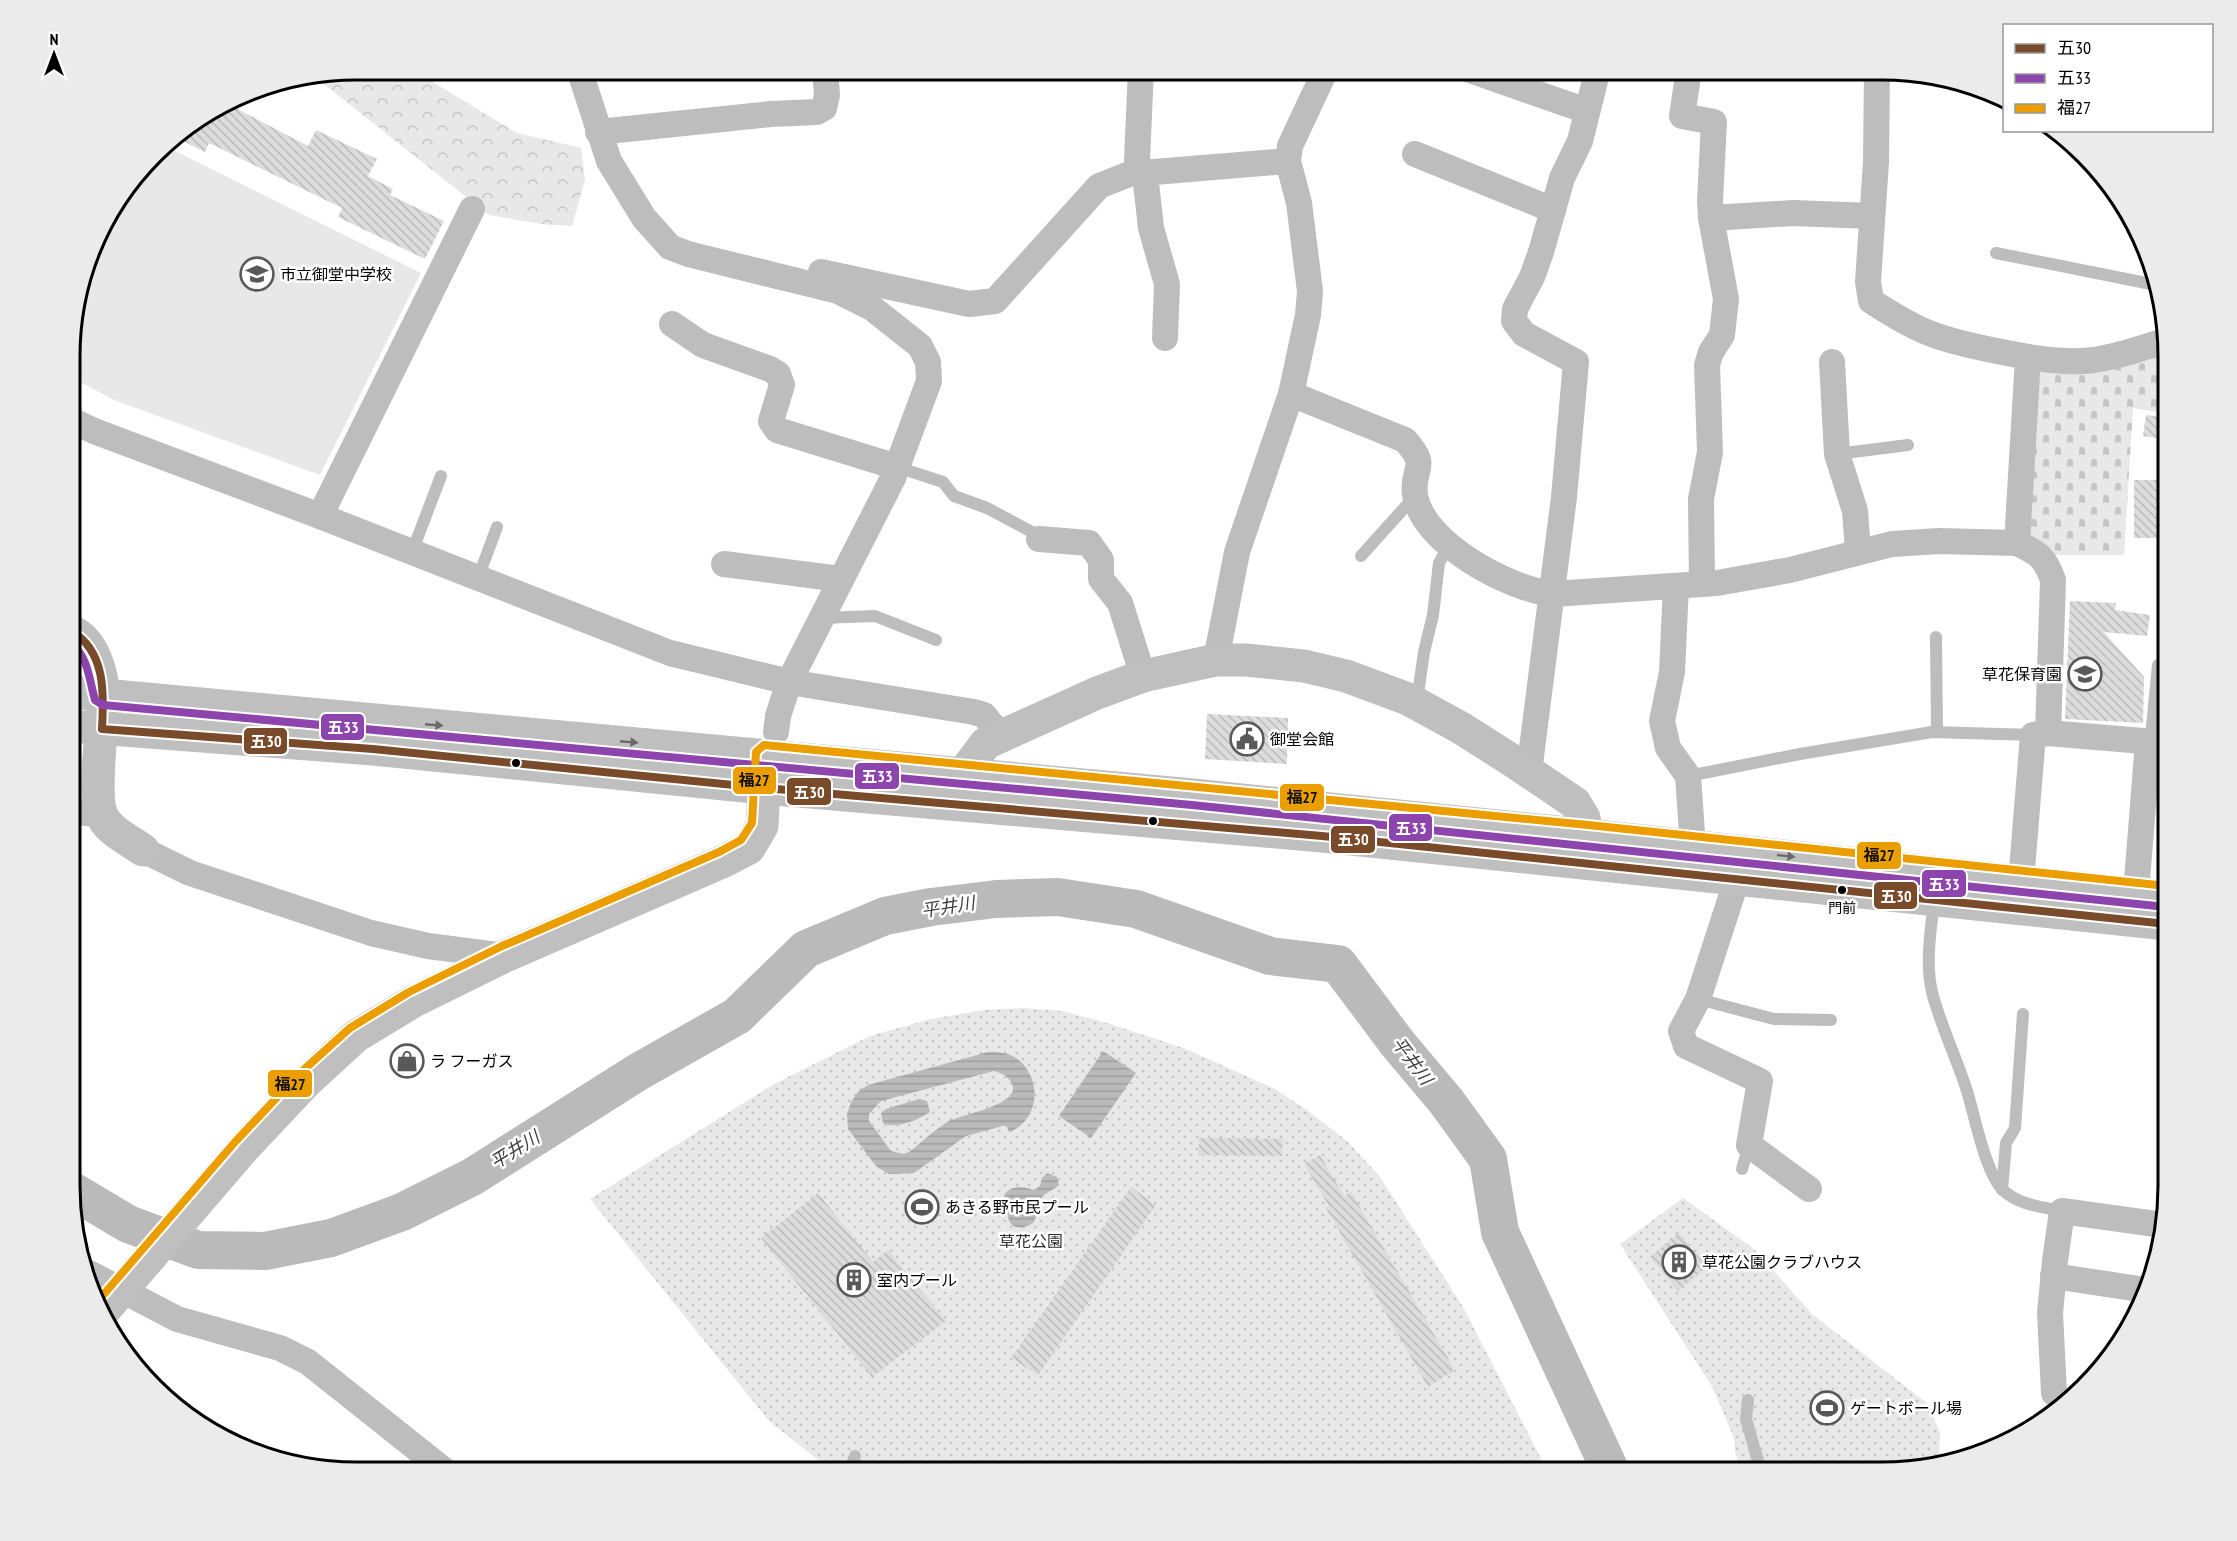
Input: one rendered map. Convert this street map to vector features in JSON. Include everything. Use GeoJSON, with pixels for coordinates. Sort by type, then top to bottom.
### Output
{"type":"FeatureCollection","features":[{"type":"Feature","properties":{"kind":"main road"},"geometry":{"type":"LineString","coordinates":[[80,636],[89,645],[100,673],[104,695],[87,727],[98,791],[86,813],[143,850]]}},
{"type":"Feature","properties":{"kind":"main road"},"geometry":{"type":"LineString","coordinates":[[962,775],[986,743],[1097,693],[1143,676],[1216,660],[1246,660],[1304,666],[1346,676],[1416,704],[1461,728],[1575,802],[1584,818],[1586,848]]}},
{"type":"Feature","properties":{"kind":"main road"},"geometry":{"type":"LineString","coordinates":[[80,693],[771,743],[962,775],[1193,795],[1586,848],[1737,879],[2158,923]]}},
{"type":"Feature","properties":{"kind":"main road"},"geometry":{"type":"LineString","coordinates":[[87,727],[373,749],[764,788],[1322,836],[1586,848],[1693,847],[2152,895]]}},
{"type":"Feature","properties":{"kind":"main road"},"geometry":{"type":"LineString","coordinates":[[119,1294],[243,1149],[306,1081],[356,1036],[414,1001],[505,956],[749,848],[762,826],[764,788],[771,743]]}},
{"type":"Feature","properties":{"kind":"street"},"geometry":{"type":"LineString","coordinates":[[582,80],[609,161],[644,218],[670,247],[688,254],[838,291],[872,308],[920,346],[928,362],[929,381],[897,467],[789,682],[771,743]]}},
{"type":"Feature","properties":{"kind":"street"},"geometry":{"type":"LineString","coordinates":[[598,132],[771,114],[817,112],[824,108],[827,95],[826,80]]}},
{"type":"Feature","properties":{"kind":"street"},"geometry":{"type":"LineString","coordinates":[[1141,80],[1137,160],[1146,183],[1151,228],[1167,284],[1165,338]]}},
{"type":"Feature","properties":{"kind":"street"},"geometry":{"type":"LineString","coordinates":[[1216,660],[1237,552],[1291,394],[1308,315],[1311,291],[1299,203],[1288,161],[1290,146],[1321,80]]}},
{"type":"Feature","properties":{"kind":"street"},"geometry":{"type":"LineString","coordinates":[[1498,80],[1587,111]]}},
{"type":"Feature","properties":{"kind":"street"},"geometry":{"type":"LineString","coordinates":[[1529,772],[1553,594],[1576,362],[1524,334],[1514,321],[1515,309],[1532,277],[1562,178],[1580,141],[1595,80]]}},
{"type":"Feature","properties":{"kind":"street"},"geometry":{"type":"LineString","coordinates":[[1687,80],[1682,116],[1714,122],[1711,218],[1726,299],[1722,335],[1711,352],[1707,365],[1710,452],[1701,499],[1702,584]]}},
{"type":"Feature","properties":{"kind":"street"},"geometry":{"type":"LineString","coordinates":[[1877,80],[1876,162],[1868,282],[1871,301],[1936,336],[2028,357],[2061,361],[2092,360],[2157,343]]}},
{"type":"Feature","properties":{"kind":"street"},"geometry":{"type":"LineString","coordinates":[[1415,154],[1553,210]]}},
{"type":"Feature","properties":{"kind":"street"},"geometry":{"type":"LineString","coordinates":[[777,275],[811,270],[969,304],[995,301],[1099,186],[1132,173],[1288,161]]}},
{"type":"Feature","properties":{"kind":"street"},"geometry":{"type":"LineString","coordinates":[[320,516],[472,209]]}},
{"type":"Feature","properties":{"kind":"street"},"geometry":{"type":"LineString","coordinates":[[1711,218],[1793,213],[1872,216]]}},
{"type":"Feature","properties":{"kind":"street"},"geometry":{"type":"LineString","coordinates":[[672,324],[703,345],[770,369],[777,374],[782,385],[771,421],[777,430],[897,467]]}},
{"type":"Feature","properties":{"kind":"street"},"geometry":{"type":"LineString","coordinates":[[2017,543],[2028,357]]}},
{"type":"Feature","properties":{"kind":"street"},"geometry":{"type":"LineString","coordinates":[[1832,362],[1837,454],[1855,511],[1858,552]]}},
{"type":"Feature","properties":{"kind":"street"},"geometry":{"type":"LineString","coordinates":[[1291,394],[1406,440],[1420,462],[1415,496],[1420,511],[1434,529],[1456,552],[1503,578],[1541,592],[1553,594],[1702,584],[1790,570],[1892,544],[1939,541],[2017,543],[2035,551],[2047,563],[2053,580],[2041,734],[2021,882]]}},
{"type":"Feature","properties":{"kind":"street"},"geometry":{"type":"LineString","coordinates":[[80,424],[670,653],[789,682],[974,712],[984,715],[1000,736]]}},
{"type":"Feature","properties":{"kind":"street"},"geometry":{"type":"LineString","coordinates":[[1039,538],[1089,543],[1101,560],[1101,579],[1120,603],[1143,676]]}},
{"type":"Feature","properties":{"kind":"street"},"geometry":{"type":"LineString","coordinates":[[724,564],[840,579]]}},
{"type":"Feature","properties":{"kind":"street"},"geometry":{"type":"LineString","coordinates":[[1676,586],[1672,672],[1662,721],[1668,748],[1688,776],[1693,847]]}},
{"type":"Feature","properties":{"kind":"street"},"geometry":{"type":"LineString","coordinates":[[2041,734],[2158,742],[2152,895]]}},
{"type":"Feature","properties":{"kind":"street"},"geometry":{"type":"LineString","coordinates":[[143,850],[190,873],[371,933],[428,946],[505,956]]}},
{"type":"Feature","properties":{"kind":"street"},"geometry":{"type":"LineString","coordinates":[[1737,879],[1698,999],[1681,1031],[1686,1046],[1760,1081],[1746,1157],[1809,1189]]}},
{"type":"Feature","properties":{"kind":"street"},"geometry":{"type":"LineString","coordinates":[[2054,1393],[2050,1313],[2062,1211],[2155,1224]]}},
{"type":"Feature","properties":{"kind":"street"},"geometry":{"type":"LineString","coordinates":[[2053,1276],[2137,1289]]}},
{"type":"Feature","properties":{"kind":"street"},"geometry":{"type":"LineString","coordinates":[[96,1278],[119,1294],[177,1319],[280,1348],[308,1362],[433,1462]]}},
{"type":"Feature","properties":{"kind":"lane"},"geometry":{"type":"LineString","coordinates":[[1996,253],[2148,283]]}},
{"type":"Feature","properties":{"kind":"lane"},"geometry":{"type":"LineString","coordinates":[[1837,454],[1908,445]]}},
{"type":"Feature","properties":{"kind":"lane"},"geometry":{"type":"LineString","coordinates":[[897,467],[943,482],[954,496],[987,508],[1039,538]]}},
{"type":"Feature","properties":{"kind":"lane"},"geometry":{"type":"LineString","coordinates":[[412,552],[441,476]]}},
{"type":"Feature","properties":{"kind":"lane"},"geometry":{"type":"LineString","coordinates":[[1361,556],[1415,496]]}},
{"type":"Feature","properties":{"kind":"lane"},"geometry":{"type":"LineString","coordinates":[[478,578],[497,527]]}},
{"type":"Feature","properties":{"kind":"lane"},"geometry":{"type":"LineString","coordinates":[[1416,704],[1424,652],[1433,615],[1439,563],[1449,545]]}},
{"type":"Feature","properties":{"kind":"lane"},"geometry":{"type":"LineString","coordinates":[[821,618],[874,616],[936,640]]}},
{"type":"Feature","properties":{"kind":"lane"},"geometry":{"type":"LineString","coordinates":[[1936,638],[1937,732]]}},
{"type":"Feature","properties":{"kind":"lane"},"geometry":{"type":"LineString","coordinates":[[2158,665],[2151,736],[2158,742]]}},
{"type":"Feature","properties":{"kind":"lane"},"geometry":{"type":"LineString","coordinates":[[1688,776],[1800,754],[1937,732],[2041,734]]}},
{"type":"Feature","properties":{"kind":"lane"},"geometry":{"type":"LineString","coordinates":[[1934,900],[1929,969],[1932,992],[1967,1091],[1991,1172],[2002,1190],[2030,1205],[2062,1211]]}},
{"type":"Feature","properties":{"kind":"lane"},"geometry":{"type":"LineString","coordinates":[[1698,999],[1774,1019],[1831,1020]]}},
{"type":"Feature","properties":{"kind":"lane"},"geometry":{"type":"LineString","coordinates":[[2002,1190],[2006,1143],[2014,1128],[2023,1014]]}},
{"type":"Feature","properties":{"kind":"lane"},"geometry":{"type":"LineString","coordinates":[[1748,1400],[1746,1419],[1758,1462]]}},
{"type":"Feature","properties":{"kind":"lane"},"geometry":{"type":"LineString","coordinates":[[853,1462],[855,1456]]}},
{"type":"Feature","properties":{"kind":"green space"},"geometry":{"type":"Polygon","coordinates":[[[432,80],[517,133],[581,148],[585,180],[572,226],[541,224],[489,215],[321,82],[432,80]]]}},
{"type":"Feature","properties":{"kind":"green space","name":"市立御堂中学校"},"geometry":{"type":"Polygon","coordinates":[[[172,150],[421,273],[320,475],[114,400],[80,382],[80,338],[89,284],[108,234],[126,202],[160,160],[172,150]]]}},
{"type":"Feature","properties":{"kind":"green space"},"geometry":{"type":"Polygon","coordinates":[[[2158,350],[2158,412],[2133,408],[2124,555],[2052,555],[2023,534],[2028,371],[2158,350]]]}},
{"type":"Feature","properties":{"kind":"green space","name":"草花公園"},"geometry":{"type":"Polygon","coordinates":[[[1024,1008],[1062,1011],[1186,1049],[1275,1089],[1348,1142],[1380,1177],[1463,1307],[1543,1462],[821,1462],[769,1421],[590,1199],[774,1084],[870,1036],[931,1019],[984,1010],[1024,1008]]]}},
{"type":"Feature","properties":{"kind":"green space"},"geometry":{"type":"Polygon","coordinates":[[[1683,1198],[1754,1249],[1812,1314],[1928,1404],[1940,1433],[1939,1455],[1881,1462],[1739,1462],[1735,1453],[1734,1438],[1713,1388],[1620,1244],[1683,1198]]]}},
{"type":"Feature","properties":{"kind":"shaded area"},"geometry":{"type":"Polygon","coordinates":[[[1103,1051],[1136,1073],[1091,1138],[1059,1116],[1103,1051]]]}},
{"type":"Feature","properties":{"kind":"shaded area"},"geometry":{"type":"Polygon","coordinates":[[[988,1052],[997,1052],[1015,1057],[1029,1072],[1033,1082],[1034,1102],[1026,1120],[1009,1132],[1006,1125],[966,1136],[914,1173],[889,1174],[876,1166],[848,1129],[847,1114],[851,1102],[858,1092],[868,1085],[988,1052]],[[994,1071],[881,1101],[869,1114],[869,1121],[891,1151],[903,1154],[909,1152],[946,1123],[999,1104],[1008,1098],[1013,1092],[1011,1081],[994,1071]]]}},
{"type":"Feature","properties":{"kind":"shaded area"},"geometry":{"type":"Polygon","coordinates":[[[919,1099],[927,1101],[930,1112],[901,1124],[883,1123],[881,1113],[886,1109],[919,1099]]]}},
{"type":"Feature","properties":{"kind":"shaded area"},"geometry":{"type":"Polygon","coordinates":[[[1047,1173],[1057,1177],[1059,1185],[1040,1199],[1034,1222],[1027,1226],[1015,1227],[1008,1216],[1010,1199],[1004,1195],[1010,1189],[1018,1187],[1034,1190],[1040,1186],[1042,1178],[1047,1173]]]}},
{"type":"Feature","properties":{"kind":"building"},"geometry":{"type":"Polygon","coordinates":[[[235,108],[308,146],[316,130],[377,159],[368,176],[393,189],[390,195],[444,221],[425,259],[338,217],[342,208],[209,143],[205,152],[183,141],[202,126],[235,108]]]}},
{"type":"Feature","properties":{"kind":"building"},"geometry":{"type":"Polygon","coordinates":[[[2146,415],[2158,416],[2158,438],[2143,436],[2146,415]]]}},
{"type":"Feature","properties":{"kind":"building"},"geometry":{"type":"Polygon","coordinates":[[[2134,480],[2158,480],[2158,538],[2134,538],[2134,480]]]}},
{"type":"Feature","properties":{"kind":"building"},"geometry":{"type":"Polygon","coordinates":[[[2070,601],[2116,603],[2115,610],[2150,615],[2147,636],[2104,632],[2144,677],[2143,723],[2065,719],[2070,601]]]}},
{"type":"Feature","properties":{"kind":"building","name":"御堂会館"},"geometry":{"type":"Polygon","coordinates":[[[1207,714],[1288,718],[1287,764],[1205,759],[1207,714]]]}},
{"type":"Feature","properties":{"kind":"building"},"geometry":{"type":"Polygon","coordinates":[[[1199,1138],[1283,1139],[1282,1156],[1199,1155],[1199,1138]]]}},
{"type":"Feature","properties":{"kind":"building"},"geometry":{"type":"Polygon","coordinates":[[[1320,1155],[1344,1196],[1351,1192],[1455,1370],[1428,1387],[1326,1208],[1329,1206],[1304,1164],[1320,1155]]]}},
{"type":"Feature","properties":{"kind":"building"},"geometry":{"type":"Polygon","coordinates":[[[1131,1187],[1156,1205],[1038,1375],[1011,1358],[1131,1187]]]}},
{"type":"Feature","properties":{"kind":"building","name":"室内プール"},"geometry":{"type":"Polygon","coordinates":[[[818,1193],[873,1262],[888,1250],[946,1321],[872,1377],[761,1238],[818,1193]]]}},
{"type":"Feature","properties":{"kind":"building","name":"草花公園クラブハウス"},"geometry":{"type":"Polygon","coordinates":[[[1679,1233],[1707,1267],[1678,1291],[1650,1257],[1679,1233]]]}},
{"type":"Feature","properties":{"kind":"waterway","name":"平井川"},"geometry":{"type":"LineString","coordinates":[[80,1195],[128,1224],[198,1250],[265,1251],[331,1238],[402,1212],[472,1177],[638,1072],[737,1016],[806,949],[885,916],[931,907],[996,899],[1058,897],[1136,909],[1270,956],[1338,964],[1398,1044],[1446,1101],[1488,1159],[1500,1232],[1606,1462]]}},
{"type":"Feature","properties":{"kind":"transit line","name":"五30"},"geometry":{"type":"LineString","coordinates":[[80,638],[91,650],[100,674],[103,702],[102,729],[373,749],[764,788],[1322,836],[2158,923]]}},
{"type":"Feature","properties":{"kind":"transit line","name":"五33"},"geometry":{"type":"LineString","coordinates":[[80,653],[90,677],[95,700],[103,705],[1192,805],[2158,906]]}},
{"type":"Feature","properties":{"kind":"transit line","name":"福27"},"geometry":{"type":"LineString","coordinates":[[103,1295],[235,1142],[299,1074],[350,1028],[409,992],[500,947],[719,852],[741,840],[752,823],[756,752],[764,745],[1588,825],[2158,885]]}},
{"type":"Feature","properties":{"kind":"place","name":"市立御堂中学校"},"geometry":{"type":"Point","coordinates":[257,274]}},
{"type":"Feature","properties":{"kind":"place","name":"草花保育園"},"geometry":{"type":"Point","coordinates":[2085,674]}},
{"type":"Feature","properties":{"kind":"place","name":"御堂会館"},"geometry":{"type":"Point","coordinates":[1247,739]}},
{"type":"Feature","properties":{"kind":"place","name":"門前"},"geometry":{"type":"Point","coordinates":[1842,890]}},
{"type":"Feature","properties":{"kind":"place","name":"ラ フーガス"},"geometry":{"type":"Point","coordinates":[407,1061]}},
{"type":"Feature","properties":{"kind":"place","name":"あきる野市民プール"},"geometry":{"type":"Point","coordinates":[922,1207]}},
{"type":"Feature","properties":{"kind":"place","name":"草花公園クラブハウス"},"geometry":{"type":"Point","coordinates":[1679,1262]}},
{"type":"Feature","properties":{"kind":"place","name":"室内プール"},"geometry":{"type":"Point","coordinates":[854,1280]}},
{"type":"Feature","properties":{"kind":"place","name":"ゲートボール場"},"geometry":{"type":"Point","coordinates":[1827,1408]}}]}
